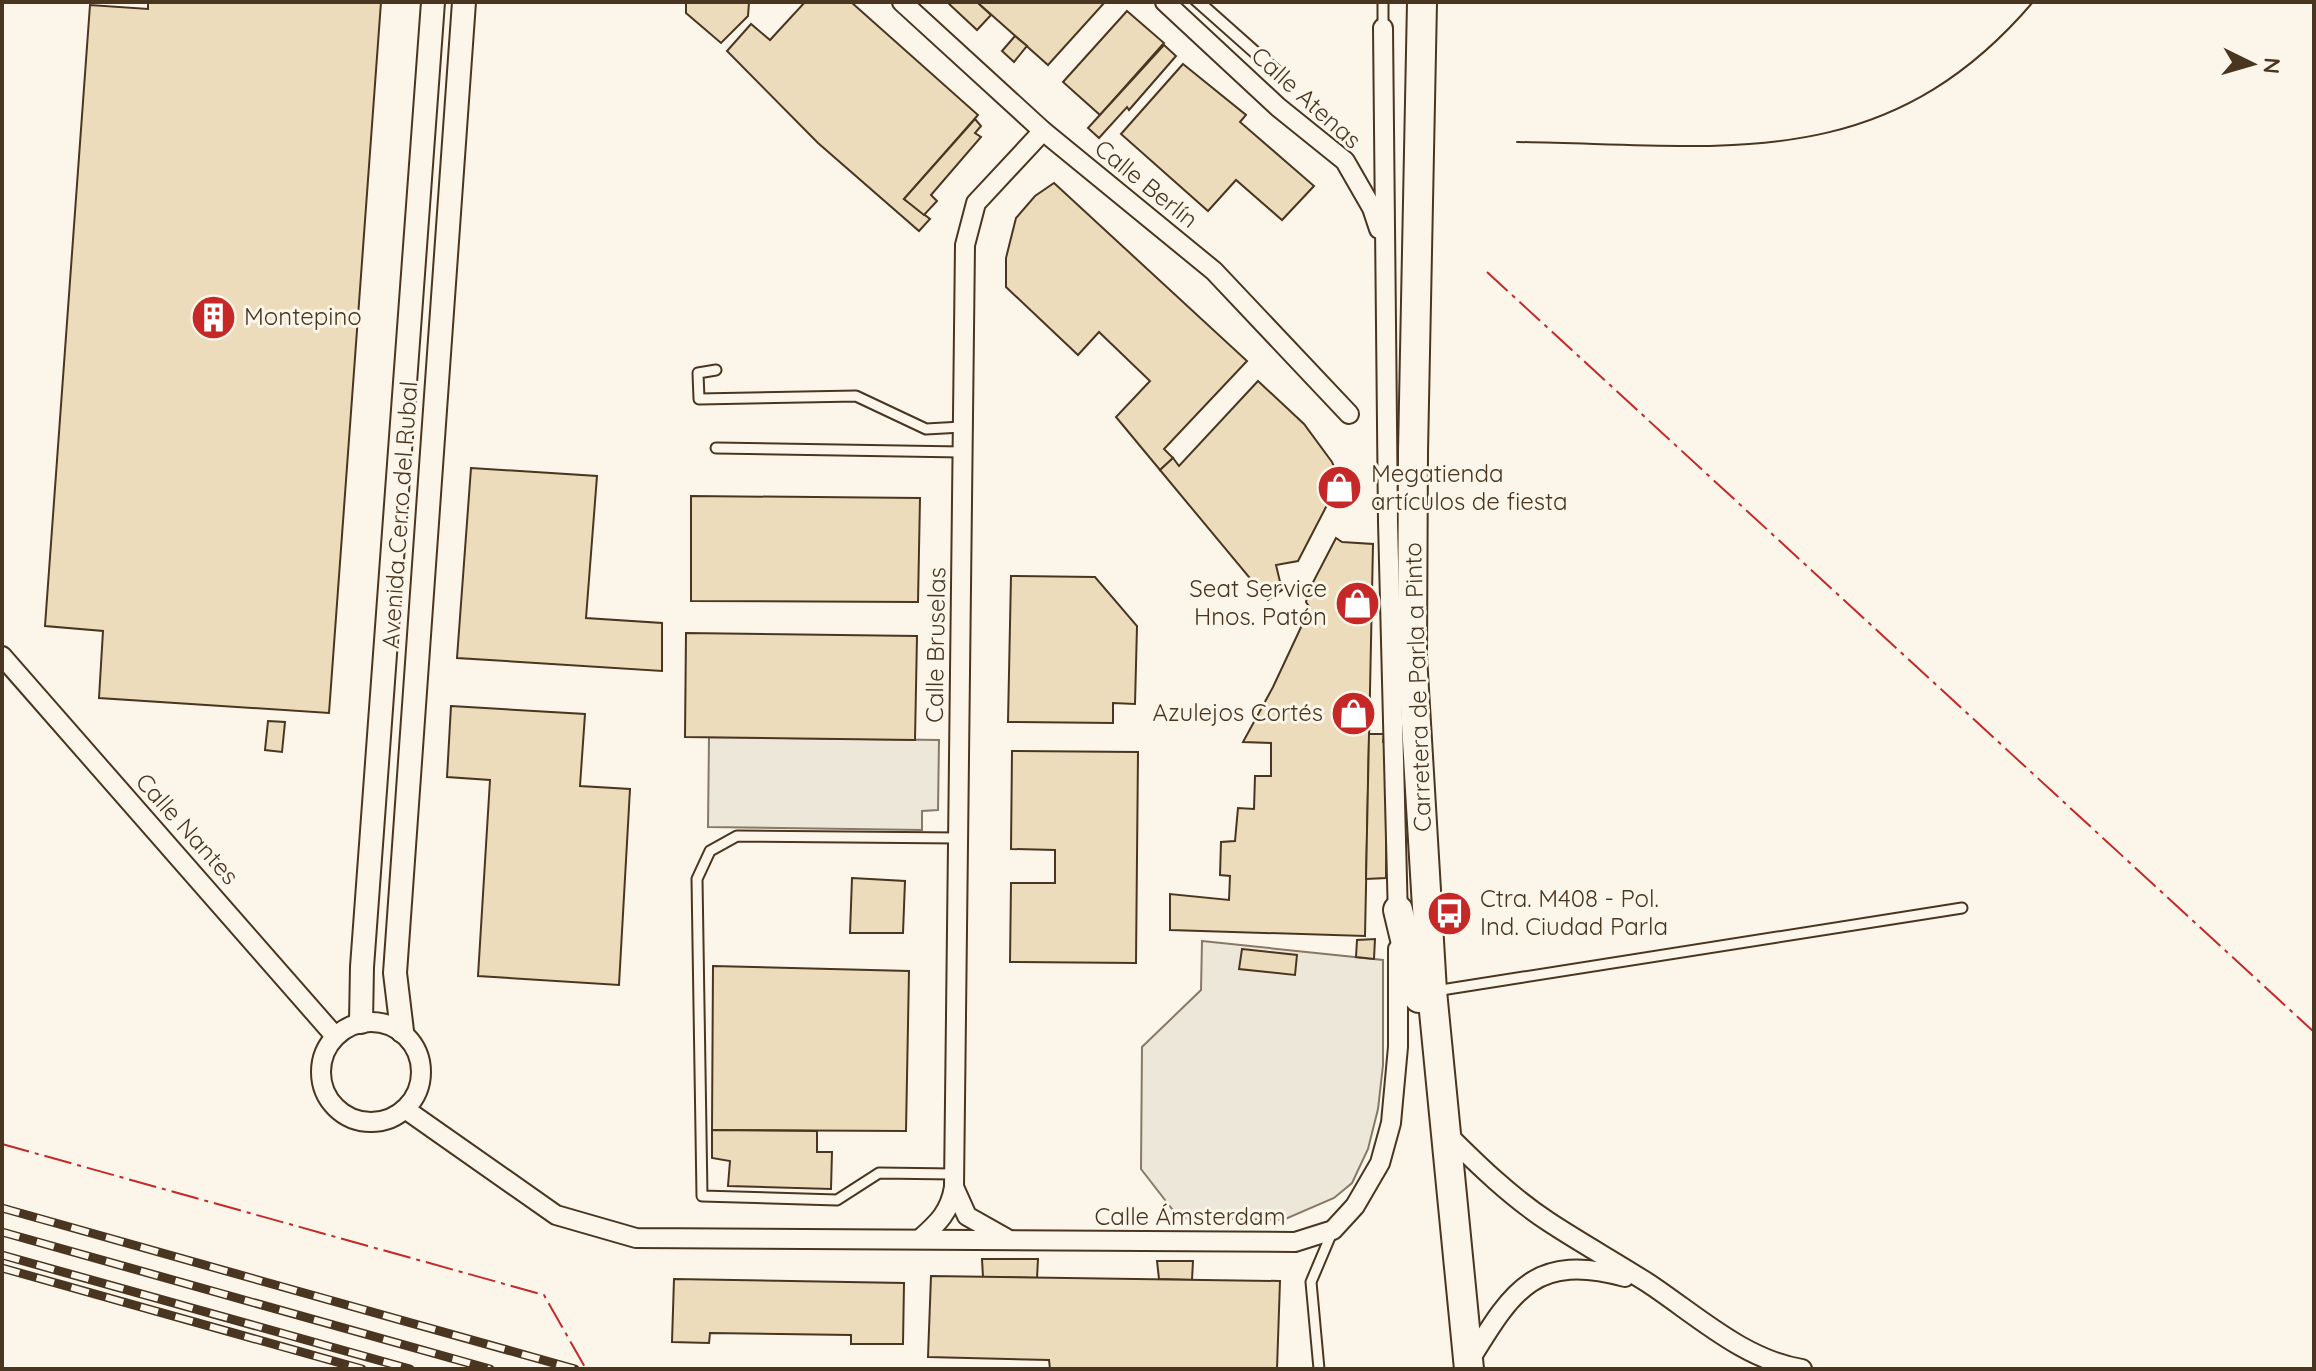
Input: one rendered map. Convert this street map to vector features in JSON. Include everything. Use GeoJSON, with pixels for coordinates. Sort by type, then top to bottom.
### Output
{"type":"FeatureCollection","features":[{"type":"Feature","properties":{"kind":"main road","name":"Carretera de Parla a Pinto"},"geometry":{"type":"LineString","coordinates":[[1422,2],[1412,656],[1432,991],[1469,1366]]}},
{"type":"Feature","properties":{"kind":"main road"},"geometry":{"type":"LineString","coordinates":[[1398,910],[1443,1104]]}},
{"type":"Feature","properties":{"kind":"street","name":"Avenida Cerro del Rubal"},"geometry":{"type":"LineString","coordinates":[[361,1022],[362,967],[433,2]]}},
{"type":"Feature","properties":{"kind":"street","name":"Avenida Cerro del Rubal"},"geometry":{"type":"LineString","coordinates":[[402,1031],[395,973],[464,2]]}},
{"type":"Feature","properties":{"kind":"street","name":"Calle Berlín"},"geometry":{"type":"LineString","coordinates":[[902,2],[1043,131],[1214,271],[1349,414]]}},
{"type":"Feature","properties":{"kind":"street","name":"Calle Atenas"},"geometry":{"type":"LineString","coordinates":[[1165,2],[1278,107],[1345,161],[1372,208],[1385,249]]}},
{"type":"Feature","properties":{"kind":"street"},"geometry":{"type":"LineString","coordinates":[[1333,1230],[1355,1206],[1380,1163],[1391,1123],[1398,1047],[1383,28]]}},
{"type":"Feature","properties":{"kind":"street","name":"Calle Bruselas"},"geometry":{"type":"LineString","coordinates":[[954,1181],[965,245],[976,203],[1043,131]]}},
{"type":"Feature","properties":{"kind":"street","name":"Calle Nantes"},"geometry":{"type":"LineString","coordinates":[[2,656],[335,1036]]}},
{"type":"Feature","properties":{"kind":"street"},"geometry":{"type":"LineString","coordinates":[[361,1022],[382,1022],[402,1031],[414,1044],[421,1069],[415,1095],[405,1109],[390,1118],[373,1122],[349,1116],[329,1099],[322,1084],[321,1067],[325,1050],[335,1036],[361,1022]]}},
{"type":"Feature","properties":{"kind":"street","name":"Calle Ámsterdam"},"geometry":{"type":"LineString","coordinates":[[405,1109],[556,1215],[636,1238],[1295,1242],[1333,1230]]}},
{"type":"Feature","properties":{"kind":"street"},"geometry":{"type":"LineString","coordinates":[[1447,1134],[1485,1172],[1546,1220],[1736,1344],[1787,1367],[1802,1369]]}},
{"type":"Feature","properties":{"kind":"street"},"geometry":{"type":"LineString","coordinates":[[920,1239],[941,1222],[949,1208],[954,1181]]}},
{"type":"Feature","properties":{"kind":"street"},"geometry":{"type":"LineString","coordinates":[[954,1181],[967,1216],[1008,1240]]}},
{"type":"Feature","properties":{"kind":"street"},"geometry":{"type":"LineString","coordinates":[[1469,1366],[1515,1293],[1535,1278],[1562,1269],[1600,1270],[1646,1283]]}},
{"type":"Feature","properties":{"kind":"lane"},"geometry":{"type":"LineString","coordinates":[[1383,2],[1383,28]]}},
{"type":"Feature","properties":{"kind":"lane"},"geometry":{"type":"LineString","coordinates":[[716,370],[698,373],[699,399],[856,396],[926,429],[962,427]]}},
{"type":"Feature","properties":{"kind":"lane"},"geometry":{"type":"LineString","coordinates":[[716,448],[962,452]]}},
{"type":"Feature","properties":{"kind":"lane"},"geometry":{"type":"LineString","coordinates":[[954,1181],[879,1173],[837,1200],[702,1196],[697,879],[710,851],[737,836],[958,838]]}},
{"type":"Feature","properties":{"kind":"lane"},"geometry":{"type":"LineString","coordinates":[[1432,991],[1962,908]]}},
{"type":"Feature","properties":{"kind":"lane"},"geometry":{"type":"LineString","coordinates":[[1319,1369],[1311,1282],[1333,1230]]}},
{"type":"Feature","properties":{"kind":"shaded area"},"geometry":{"type":"Polygon","coordinates":[[[709,737],[939,740],[938,810],[922,811],[922,830],[708,827],[709,737]]]}},
{"type":"Feature","properties":{"kind":"shaded area"},"geometry":{"type":"Polygon","coordinates":[[[1202,941],[1383,960],[1383,1065],[1378,1109],[1368,1149],[1352,1183],[1334,1198],[1283,1220],[1179,1218],[1141,1169],[1142,1047],[1201,990],[1202,941]]]}},
{"type":"Feature","properties":{"kind":"building","name":"Montepino"},"geometry":{"type":"Polygon","coordinates":[[[148,2],[381,2],[329,713],[99,698],[103,631],[45,626],[90,5],[148,9],[148,2]]]}},
{"type":"Feature","properties":{"kind":"building"},"geometry":{"type":"Polygon","coordinates":[[[686,2],[749,2],[748,16],[721,43],[686,13],[686,2]]]}},
{"type":"Feature","properties":{"kind":"building"},"geometry":{"type":"Polygon","coordinates":[[[805,2],[851,2],[978,115],[904,199],[930,219],[919,231],[818,143],[727,51],[751,24],[770,40],[805,2]]]}},
{"type":"Feature","properties":{"kind":"building"},"geometry":{"type":"Polygon","coordinates":[[[947,2],[977,2],[991,15],[977,30],[947,2]]]}},
{"type":"Feature","properties":{"kind":"building"},"geometry":{"type":"Polygon","coordinates":[[[977,2],[1105,2],[1048,65],[977,2]]]}},
{"type":"Feature","properties":{"kind":"building"},"geometry":{"type":"Polygon","coordinates":[[[1127,11],[1164,43],[1100,115],[1063,82],[1127,11]]]}},
{"type":"Feature","properties":{"kind":"building"},"geometry":{"type":"Polygon","coordinates":[[[1015,36],[1027,46],[1014,62],[1002,51],[1015,36]]]}},
{"type":"Feature","properties":{"kind":"building"},"geometry":{"type":"Polygon","coordinates":[[[1164,45],[1176,56],[1129,110],[1127,107],[1099,138],[1088,128],[1164,45]]]}},
{"type":"Feature","properties":{"kind":"building"},"geometry":{"type":"Polygon","coordinates":[[[1183,64],[1246,115],[1240,122],[1314,186],[1282,220],[1236,180],[1208,211],[1121,134],[1183,64]]]}},
{"type":"Feature","properties":{"kind":"building"},"geometry":{"type":"Polygon","coordinates":[[[975,119],[981,126],[975,133],[981,137],[931,195],[937,201],[924,215],[904,199],[975,119]]]}},
{"type":"Feature","properties":{"kind":"building"},"geometry":{"type":"Polygon","coordinates":[[[1054,183],[1247,361],[1164,449],[1173,458],[1160,470],[1116,417],[1150,381],[1099,332],[1078,355],[1006,287],[1006,258],[1016,218],[1035,196],[1054,183]]]}},
{"type":"Feature","properties":{"kind":"building"},"geometry":{"type":"Polygon","coordinates":[[[1258,381],[1304,424],[1332,462],[1340,480],[1298,561],[1276,565],[1282,590],[1268,600],[1160,470],[1173,458],[1179,466],[1258,381]]]}},
{"type":"Feature","properties":{"kind":"building"},"geometry":{"type":"Polygon","coordinates":[[[471,468],[597,476],[586,618],[662,623],[662,671],[457,658],[471,468]]]}},
{"type":"Feature","properties":{"kind":"building"},"geometry":{"type":"Polygon","coordinates":[[[691,496],[920,498],[918,602],[691,601],[691,496]]]}},
{"type":"Feature","properties":{"kind":"building"},"geometry":{"type":"Polygon","coordinates":[[[1336,538],[1342,542],[1373,544],[1365,936],[1170,930],[1170,894],[1229,900],[1230,876],[1220,875],[1221,842],[1235,841],[1238,808],[1254,809],[1255,776],[1271,776],[1271,743],[1243,742],[1310,608],[1306,602],[1309,590],[1336,538]]]}},
{"type":"Feature","properties":{"kind":"building"},"geometry":{"type":"Polygon","coordinates":[[[1011,576],[1095,577],[1137,626],[1135,704],[1113,703],[1113,723],[1008,722],[1011,576]]]}},
{"type":"Feature","properties":{"kind":"building"},"geometry":{"type":"Polygon","coordinates":[[[686,633],[917,636],[915,740],[685,737],[686,633]]]}},
{"type":"Feature","properties":{"kind":"building"},"geometry":{"type":"Polygon","coordinates":[[[451,706],[585,714],[580,786],[630,789],[619,985],[478,976],[490,780],[447,777],[451,706]]]}},
{"type":"Feature","properties":{"kind":"building"},"geometry":{"type":"Polygon","coordinates":[[[268,721],[285,722],[282,752],[265,750],[268,721]]]}},
{"type":"Feature","properties":{"kind":"building"},"geometry":{"type":"Polygon","coordinates":[[[1369,734],[1384,734],[1383,742],[1387,744],[1386,878],[1366,879],[1369,734]]]}},
{"type":"Feature","properties":{"kind":"building"},"geometry":{"type":"Polygon","coordinates":[[[1012,751],[1138,752],[1136,963],[1010,962],[1011,883],[1055,883],[1055,850],[1011,849],[1012,751]]]}},
{"type":"Feature","properties":{"kind":"building"},"geometry":{"type":"Polygon","coordinates":[[[852,878],[905,881],[903,933],[850,933],[852,878]]]}},
{"type":"Feature","properties":{"kind":"building"},"geometry":{"type":"Polygon","coordinates":[[[1375,939],[1374,959],[1356,957],[1357,940],[1375,939]]]}},
{"type":"Feature","properties":{"kind":"building"},"geometry":{"type":"Polygon","coordinates":[[[1242,949],[1297,955],[1295,975],[1239,969],[1242,949]]]}},
{"type":"Feature","properties":{"kind":"building"},"geometry":{"type":"Polygon","coordinates":[[[713,966],[909,971],[906,1131],[712,1130],[713,966]]]}},
{"type":"Feature","properties":{"kind":"building"},"geometry":{"type":"Polygon","coordinates":[[[712,1130],[817,1131],[817,1152],[832,1152],[831,1189],[728,1186],[730,1161],[712,1158],[712,1130]]]}},
{"type":"Feature","properties":{"kind":"building"},"geometry":{"type":"Polygon","coordinates":[[[982,1259],[1038,1259],[1037,1278],[983,1277],[982,1259]]]}},
{"type":"Feature","properties":{"kind":"building"},"geometry":{"type":"Polygon","coordinates":[[[1157,1261],[1193,1261],[1192,1280],[1159,1279],[1157,1261]]]}},
{"type":"Feature","properties":{"kind":"building"},"geometry":{"type":"Polygon","coordinates":[[[931,1276],[1280,1281],[1277,1369],[1050,1369],[1049,1360],[928,1357],[931,1276]]]}},
{"type":"Feature","properties":{"kind":"building"},"geometry":{"type":"Polygon","coordinates":[[[674,1279],[904,1283],[903,1344],[851,1344],[851,1335],[710,1333],[709,1343],[672,1342],[674,1279]]]}},
{"type":"Feature","properties":{"kind":"tram line"},"geometry":{"type":"LineString","coordinates":[[1189,2],[1279,82]]}},
{"type":"Feature","properties":{"kind":"tram line"},"geometry":{"type":"LineString","coordinates":[[1208,2],[1288,73]]}},
{"type":"Feature","properties":{"kind":"tram line"},"geometry":{"type":"LineString","coordinates":[[1517,142],[1731,145],[1796,139],[1858,124],[1918,98],[1976,58],[2033,2]]}},
{"type":"Feature","properties":{"kind":"railway"},"geometry":{"type":"LineString","coordinates":[[2,1208],[575,1369]]}},
{"type":"Feature","properties":{"kind":"railway"},"geometry":{"type":"LineString","coordinates":[[2,1232],[490,1369]]}},
{"type":"Feature","properties":{"kind":"railway"},"geometry":{"type":"LineString","coordinates":[[2,1255],[410,1369]]}},
{"type":"Feature","properties":{"kind":"railway"},"geometry":{"type":"LineString","coordinates":[[2,1268],[362,1369]]}},
{"type":"Feature","properties":{"kind":"power"},"geometry":{"type":"LineString","coordinates":[[1487,272],[2314,1032]]}},
{"type":"Feature","properties":{"kind":"power"},"geometry":{"type":"LineString","coordinates":[[2,1144],[544,1295],[586,1369]]}},
{"type":"Feature","properties":{"kind":"place","name":"Montepino"},"geometry":{"type":"Point","coordinates":[213,317]}},
{"type":"Feature","properties":{"kind":"place","name":"Megatienda artículos de fiesta"},"geometry":{"type":"Point","coordinates":[1340,488]}},
{"type":"Feature","properties":{"kind":"place","name":"Seat Service Hnos. Patón"},"geometry":{"type":"Point","coordinates":[1358,603]}},
{"type":"Feature","properties":{"kind":"place","name":"Azulejos Cortés"},"geometry":{"type":"Point","coordinates":[1354,713]}},
{"type":"Feature","properties":{"kind":"place","name":"Ctra. M408 - Pol. Ind. Ciudad Parla"},"geometry":{"type":"Point","coordinates":[1449,913]}}]}
